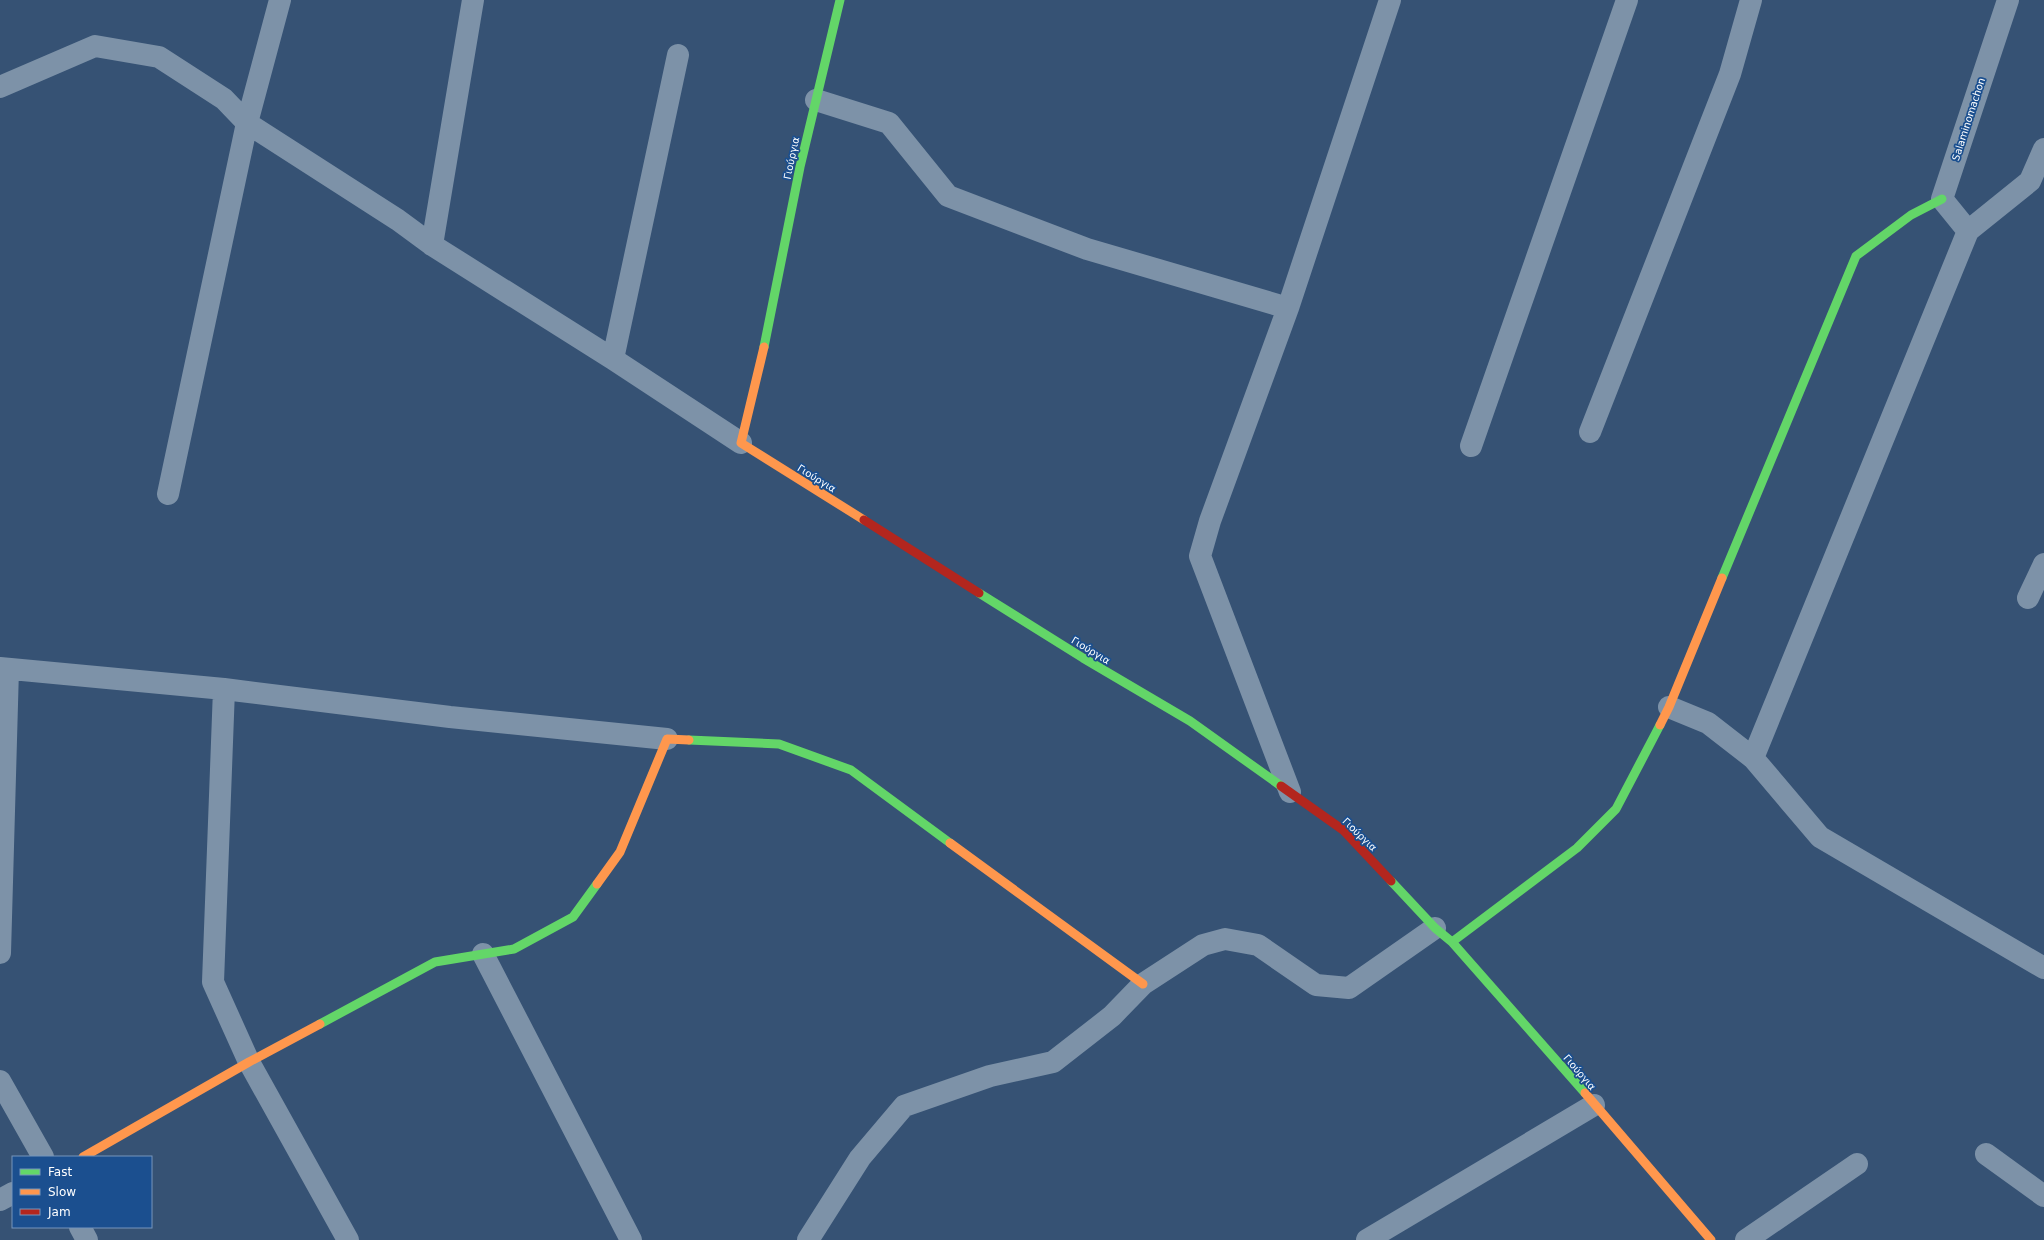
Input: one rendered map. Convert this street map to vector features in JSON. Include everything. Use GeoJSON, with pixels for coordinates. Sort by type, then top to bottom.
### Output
{"type":"FeatureCollection","features":[{"type":"Feature","properties":{"kind":"street"},"geometry":{"type":"LineString","coordinates":[[168,494],[247,123],[280,0]]}},
{"type":"Feature","properties":{"kind":"street"},"geometry":{"type":"LineString","coordinates":[[432,245],[473,0]]}},
{"type":"Feature","properties":{"kind":"street"},"geometry":{"type":"LineString","coordinates":[[1290,792],[1200,556],[1210,521],[1288,308],[1390,0]]}},
{"type":"Feature","properties":{"kind":"street"},"geometry":{"type":"LineString","coordinates":[[1471,446],[1627,0]]}},
{"type":"Feature","properties":{"kind":"street"},"geometry":{"type":"LineString","coordinates":[[1590,432],[1730,74],[1751,0]]}},
{"type":"Feature","properties":{"kind":"street","name":"Salaminomachon"},"geometry":{"type":"LineString","coordinates":[[1942,199],[2008,0]]}},
{"type":"Feature","properties":{"kind":"street","name":"Γιούργια"},"geometry":{"type":"LineString","coordinates":[[838,1],[799,174],[767,334],[741,443],[1083,658],[1190,721],[1343,830],[1443,935],[1594,1105],[1711,1240]]}},
{"type":"Feature","properties":{"kind":"street"},"geometry":{"type":"LineString","coordinates":[[0,87],[95,46],[159,57],[224,99],[247,123],[391,216],[432,245],[613,359],[741,443]]}},
{"type":"Feature","properties":{"kind":"street"},"geometry":{"type":"LineString","coordinates":[[613,359],[678,55]]}},
{"type":"Feature","properties":{"kind":"street"},"geometry":{"type":"LineString","coordinates":[[816,100],[889,123],[948,196],[1087,249],[1288,308]]}},
{"type":"Feature","properties":{"kind":"street"},"geometry":{"type":"LineString","coordinates":[[1754,758],[1968,231],[2030,181],[2044,149]]}},
{"type":"Feature","properties":{"kind":"street"},"geometry":{"type":"LineString","coordinates":[[808,1240],[860,1158],[904,1106],[990,1076],[1053,1062],[1112,1016],[1143,984],[1203,945],[1225,939],[1258,945],[1316,984],[1349,988],[1443,935],[1577,848],[1616,809],[1670,706],[1856,256],[1911,215],[1942,199],[1968,231]]}},
{"type":"Feature","properties":{"kind":"street"},"geometry":{"type":"LineString","coordinates":[[2028,598],[2044,564]]}},
{"type":"Feature","properties":{"kind":"street"},"geometry":{"type":"LineString","coordinates":[[0,953],[4,669],[224,689],[450,717],[667,739],[779,744],[851,770],[1143,984]]}},
{"type":"Feature","properties":{"kind":"street"},"geometry":{"type":"LineString","coordinates":[[224,689],[213,982],[249,1062],[348,1240]]}},
{"type":"Feature","properties":{"kind":"street"},"geometry":{"type":"LineString","coordinates":[[1670,706],[1708,723],[1754,758],[1820,838],[2044,968]]}},
{"type":"Feature","properties":{"kind":"street"},"geometry":{"type":"LineString","coordinates":[[84,1156],[249,1062],[435,962],[514,949],[573,917],[620,852],[667,739]]}},
{"type":"Feature","properties":{"kind":"street"},"geometry":{"type":"LineString","coordinates":[[483,954],[631,1240]]}},
{"type":"Feature","properties":{"kind":"street"},"geometry":{"type":"LineString","coordinates":[[0,1081],[42,1156]]}},
{"type":"Feature","properties":{"kind":"street"},"geometry":{"type":"LineString","coordinates":[[1367,1240],[1594,1105]]}},
{"type":"Feature","properties":{"kind":"street"},"geometry":{"type":"LineString","coordinates":[[1986,1154],[2044,1196]]}},
{"type":"Feature","properties":{"kind":"street"},"geometry":{"type":"LineString","coordinates":[[1746,1240],[1857,1164]]}},
{"type":"Feature","properties":{"kind":"street"},"geometry":{"type":"LineString","coordinates":[[0,1200],[12,1194]]}},
{"type":"Feature","properties":{"kind":"street"},"geometry":{"type":"LineString","coordinates":[[81,1228],[87,1240]]}},
{"type":"Feature","properties":{"kind":"traffic: fast"},"geometry":{"type":"LineString","coordinates":[[764,347],[800,167],[840,0]]}},
{"type":"Feature","properties":{"kind":"traffic: fast"},"geometry":{"type":"LineString","coordinates":[[1722,578],[1856,256],[1911,215],[1942,199]]}},
{"type":"Feature","properties":{"kind":"traffic: fast"},"geometry":{"type":"LineString","coordinates":[[979,593],[1083,658],[1190,721],[1281,786]]}},
{"type":"Feature","properties":{"kind":"traffic: fast"},"geometry":{"type":"LineString","coordinates":[[1452,942],[1577,848],[1616,809],[1660,725]]}},
{"type":"Feature","properties":{"kind":"traffic: fast"},"geometry":{"type":"LineString","coordinates":[[689,740],[779,744],[851,770],[950,843]]}},
{"type":"Feature","properties":{"kind":"traffic: fast"},"geometry":{"type":"LineString","coordinates":[[1391,881],[1435,928],[1452,942],[1585,1093]]}},
{"type":"Feature","properties":{"kind":"traffic: fast"},"geometry":{"type":"LineString","coordinates":[[320,1024],[435,962],[514,949],[573,917],[597,884]]}},
{"type":"Feature","properties":{"kind":"traffic: slow"},"geometry":{"type":"LineString","coordinates":[[764,347],[741,443],[864,520]]}},
{"type":"Feature","properties":{"kind":"traffic: slow"},"geometry":{"type":"LineString","coordinates":[[1660,725],[1669,707],[1722,578]]}},
{"type":"Feature","properties":{"kind":"traffic: slow"},"geometry":{"type":"LineString","coordinates":[[597,884],[620,852],[667,739],[689,740]]}},
{"type":"Feature","properties":{"kind":"traffic: slow"},"geometry":{"type":"LineString","coordinates":[[950,843],[1143,984]]}},
{"type":"Feature","properties":{"kind":"traffic: slow"},"geometry":{"type":"LineString","coordinates":[[85,1156],[249,1062],[320,1024]]}},
{"type":"Feature","properties":{"kind":"traffic: slow"},"geometry":{"type":"LineString","coordinates":[[1585,1093],[1711,1240]]}},
{"type":"Feature","properties":{"kind":"traffic: jam"},"geometry":{"type":"LineString","coordinates":[[864,520],[979,593]]}},
{"type":"Feature","properties":{"kind":"traffic: jam"},"geometry":{"type":"LineString","coordinates":[[1281,786],[1343,830],[1391,881]]}}]}
